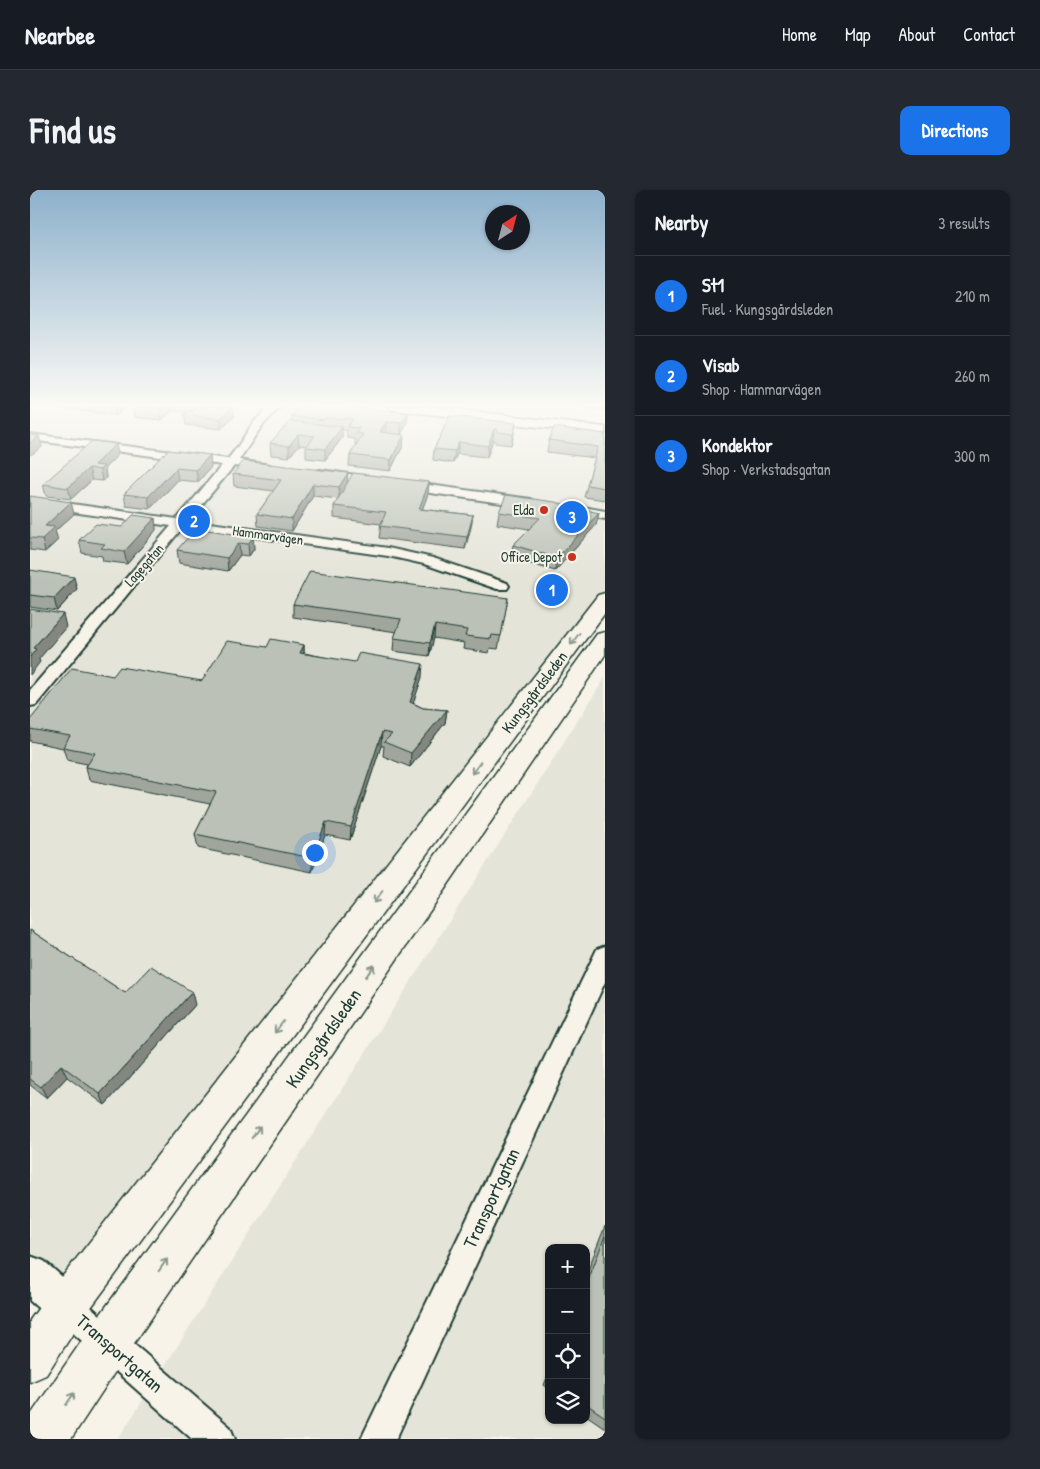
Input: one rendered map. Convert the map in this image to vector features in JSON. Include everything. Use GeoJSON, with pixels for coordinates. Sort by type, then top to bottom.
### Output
{"type":"FeatureCollection","features":[{"type":"Feature","properties":{"kind":"main road","name":"Kungsgårdsleden"},"geometry":{"type":"LineString","coordinates":[[30,1359],[66,1306],[605,599]]}},
{"type":"Feature","properties":{"kind":"main road","name":"Kungsgårdsleden"},"geometry":{"type":"LineString","coordinates":[[43,1439],[108,1342],[605,639]]}},
{"type":"Feature","properties":{"kind":"street","name":"Lagegatan"},"geometry":{"type":"LineString","coordinates":[[30,701],[181,523],[227,464]]}},
{"type":"Feature","properties":{"kind":"street"},"geometry":{"type":"LineString","coordinates":[[248,464],[279,468]]}},
{"type":"Feature","properties":{"kind":"street"},"geometry":{"type":"LineString","coordinates":[[308,472],[540,504]]}},
{"type":"Feature","properties":{"kind":"street","name":"Hammarvägen"},"geometry":{"type":"LineString","coordinates":[[30,502],[399,554],[435,563],[502,586]]}},
{"type":"Feature","properties":{"kind":"street"},"geometry":{"type":"LineString","coordinates":[[558,507],[605,515]]}},
{"type":"Feature","properties":{"kind":"street","name":"Transportgatan"},"geometry":{"type":"LineString","coordinates":[[378,1439],[605,956]]}},
{"type":"Feature","properties":{"kind":"street"},"geometry":{"type":"LineString","coordinates":[[30,1275],[66,1306]]}},
{"type":"Feature","properties":{"kind":"street","name":"Transportgatan"},"geometry":{"type":"LineString","coordinates":[[66,1306],[218,1439]]}},
{"type":"Feature","properties":{"kind":"shaded area"},"geometry":{"type":"Polygon","coordinates":[[[30,464],[605,464],[605,597],[67,1298],[30,1267],[30,464]]]}},
{"type":"Feature","properties":{"kind":"shaded area"},"geometry":{"type":"Polygon","coordinates":[[[605,678],[605,1439],[118,1439],[605,678]]]}},
{"type":"Feature","properties":{"kind":"building"},"geometry":{"type":"Polygon","coordinates":[[[65,464],[104,466],[100,470],[89,468],[68,488],[43,484],[65,464]]]}},
{"type":"Feature","properties":{"kind":"building"},"geometry":{"type":"Polygon","coordinates":[[[154,464],[201,464],[196,470],[176,468],[148,497],[124,494],[154,464]]]}},
{"type":"Feature","properties":{"kind":"building"},"geometry":{"type":"Polygon","coordinates":[[[240,464],[272,464],[348,473],[339,487],[313,484],[292,519],[257,514],[281,480],[233,474],[240,464]]]}},
{"type":"Feature","properties":{"kind":"building"},"geometry":{"type":"Polygon","coordinates":[[[593,464],[605,464],[605,488],[587,485],[593,464]]]}},
{"type":"Feature","properties":{"kind":"building"},"geometry":{"type":"Polygon","coordinates":[[[353,473],[429,482],[419,509],[473,515],[467,537],[380,526],[386,512],[334,506],[353,473]]]}},
{"type":"Feature","properties":{"kind":"building"},"geometry":{"type":"Polygon","coordinates":[[[506,495],[555,502],[599,513],[557,558],[513,545],[540,518],[499,512],[506,495]]]}},
{"type":"Feature","properties":{"kind":"building"},"geometry":{"type":"Polygon","coordinates":[[[30,496],[71,502],[45,526],[55,527],[42,539],[30,538],[30,496]]]}},
{"type":"Feature","properties":{"kind":"building"},"geometry":{"type":"Polygon","coordinates":[[[133,515],[155,518],[124,552],[101,548],[105,544],[79,540],[96,524],[122,527],[133,515]]]}},
{"type":"Feature","properties":{"kind":"building"},"geometry":{"type":"Polygon","coordinates":[[[196,528],[253,537],[248,544],[239,543],[227,558],[177,550],[196,528]]]}},
{"type":"Feature","properties":{"kind":"building"},"geometry":{"type":"Polygon","coordinates":[[[30,570],[74,577],[54,598],[30,595],[30,570]]]}},
{"type":"Feature","properties":{"kind":"building"},"geometry":{"type":"Polygon","coordinates":[[[310,571],[508,598],[501,636],[492,635],[491,639],[465,636],[467,630],[435,625],[430,643],[394,638],[401,619],[293,604],[310,571]]]}},
{"type":"Feature","properties":{"kind":"building"},"geometry":{"type":"Polygon","coordinates":[[[30,609],[63,614],[33,648],[36,649],[30,657],[30,609]]]}},
{"type":"Feature","properties":{"kind":"building"},"geometry":{"type":"Polygon","coordinates":[[[271,639],[304,645],[300,653],[355,662],[359,653],[423,664],[410,702],[423,708],[447,710],[411,753],[384,742],[392,734],[382,732],[351,827],[326,822],[312,858],[195,834],[216,792],[86,767],[95,753],[63,747],[70,736],[30,729],[30,720],[72,668],[113,676],[120,667],[202,681],[227,641],[267,647],[271,639]]]}},
{"type":"Feature","properties":{"kind":"building"},"geometry":{"type":"Polygon","coordinates":[[[30,930],[125,993],[151,966],[192,992],[100,1094],[61,1065],[41,1087],[30,1079],[30,930]]]}},
{"type":"Feature","properties":{"kind":"building"},"geometry":{"type":"Polygon","coordinates":[[[605,1236],[605,1417],[590,1407],[590,1275],[605,1236]]]}},
{"type":"Feature","properties":{"kind":"place","name":"Elda"},"geometry":{"type":"Point","coordinates":[544,510]}},
{"type":"Feature","properties":{"kind":"place","name":"Kondektor"},"geometry":{"type":"Point","coordinates":[572,517]}},
{"type":"Feature","properties":{"kind":"place","name":"Visab"},"geometry":{"type":"Point","coordinates":[194,521]}},
{"type":"Feature","properties":{"kind":"place","name":"Office Depot"},"geometry":{"type":"Point","coordinates":[572,557]}},
{"type":"Feature","properties":{"kind":"place","name":"St1"},"geometry":{"type":"Point","coordinates":[552,590]}}]}
